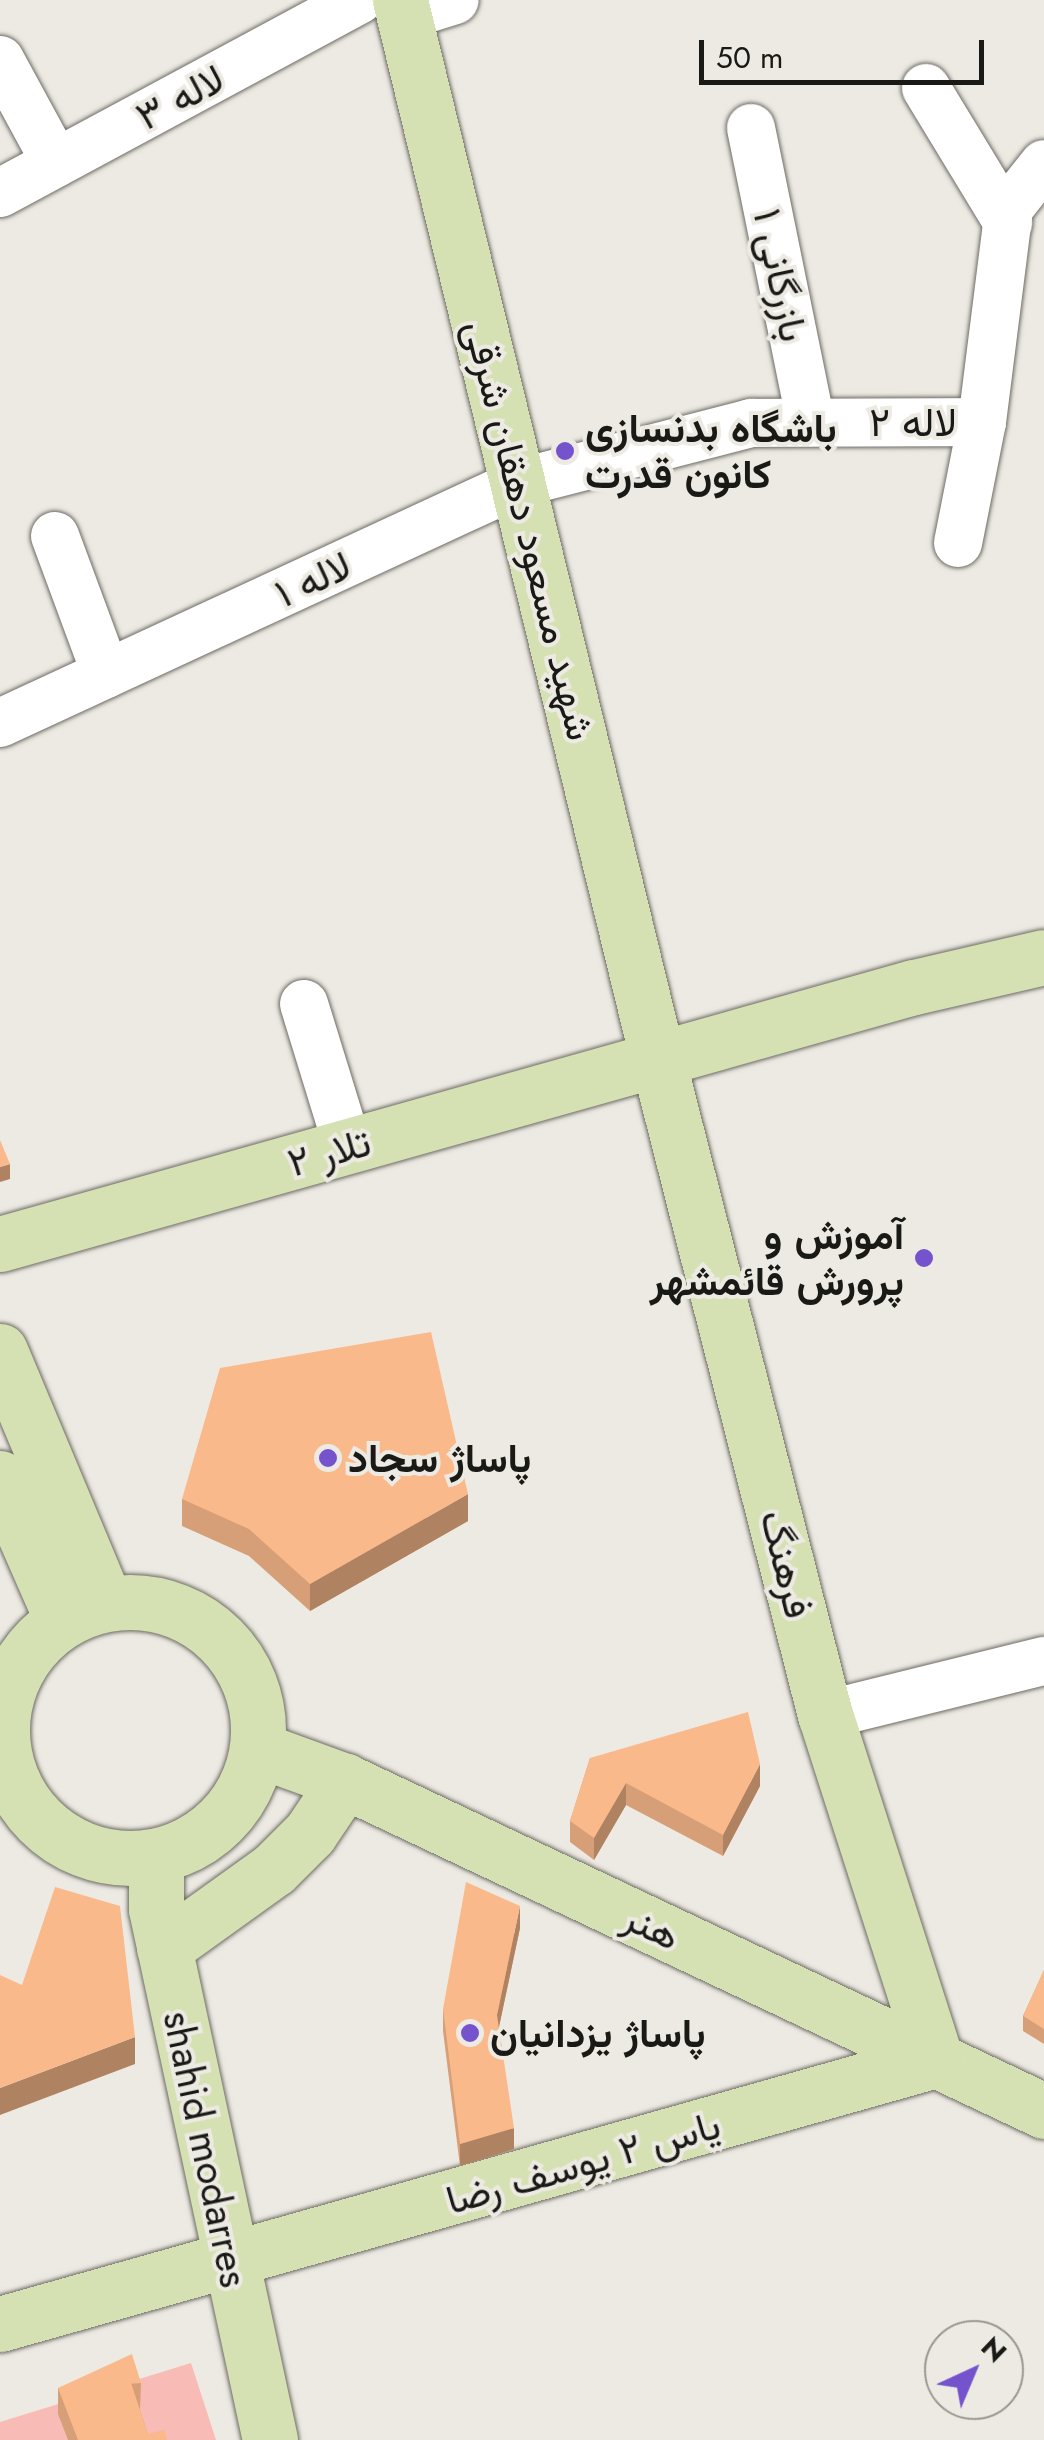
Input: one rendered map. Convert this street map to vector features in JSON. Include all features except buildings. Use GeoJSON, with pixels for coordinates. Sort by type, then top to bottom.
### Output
{"type":"FeatureCollection","features":[{"type":"Feature","properties":{"kind":"main road","name":"شهید مسعود دهقان شرقی"},"geometry":{"type":"LineString","coordinates":[[388,5],[519,484],[658,1061]]}},
{"type":"Feature","properties":{"kind":"main road","name":"تلار ۲"},"geometry":{"type":"LineString","coordinates":[[0,1244],[1044,956]]}},
{"type":"Feature","properties":{"kind":"main road","name":"فرهنگ"},"geometry":{"type":"LineString","coordinates":[[658,1061],[826,1714],[936,2060]]}},
{"type":"Feature","properties":{"kind":"main road"},"geometry":{"type":"LineString","coordinates":[[0,1351],[84,1612]]}},
{"type":"Feature","properties":{"kind":"main road"},"geometry":{"type":"LineString","coordinates":[[0,1478],[84,1612]]}},
{"type":"Feature","properties":{"kind":"main road"},"geometry":{"type":"LineString","coordinates":[[146,1603],[186,1614],[219,1638],[244,1670],[256,1709],[257,1749],[246,1786],[224,1819],[192,1843],[156,1856],[113,1858],[73,1845],[38,1820],[7,1785],[1,1726],[16,1670],[84,1612],[146,1603]]}},
{"type":"Feature","properties":{"kind":"main road","name":"هنر"},"geometry":{"type":"LineString","coordinates":[[257,1749],[345,1781],[1044,2111]]}},
{"type":"Feature","properties":{"kind":"main road"},"geometry":{"type":"LineString","coordinates":[[164,1948],[274,1870],[310,1834],[345,1781]]}},
{"type":"Feature","properties":{"kind":"main road","name":"shahid modarres"},"geometry":{"type":"LineString","coordinates":[[156,1856],[164,1948],[270,2440]]}},
{"type":"Feature","properties":{"kind":"main road","name":"یاس ۲ یوسف رضا"},"geometry":{"type":"LineString","coordinates":[[0,2324],[229,2263],[936,2060]]}},
{"type":"Feature","properties":{"kind":"street","name":"لاله ۳"},"geometry":{"type":"LineString","coordinates":[[0,194],[388,5],[455,0]]}},
{"type":"Feature","properties":{"kind":"street"},"geometry":{"type":"LineString","coordinates":[[0,60],[56,164]]}},
{"type":"Feature","properties":{"kind":"street"},"geometry":{"type":"LineString","coordinates":[[926,88],[1008,223]]}},
{"type":"Feature","properties":{"kind":"street","name":"بازرگانی ۱"},"geometry":{"type":"LineString","coordinates":[[751,128],[812,422]]}},
{"type":"Feature","properties":{"kind":"street","name":"لاله ۲"},"geometry":{"type":"LineString","coordinates":[[519,484],[751,423],[982,422],[1010,208],[1044,164]]}},
{"type":"Feature","properties":{"kind":"street"},"geometry":{"type":"LineString","coordinates":[[958,542],[982,422]]}},
{"type":"Feature","properties":{"kind":"street","name":"لاله ۱"},"geometry":{"type":"LineString","coordinates":[[0,723],[519,484]]}},
{"type":"Feature","properties":{"kind":"street"},"geometry":{"type":"LineString","coordinates":[[56,536],[106,674]]}},
{"type":"Feature","properties":{"kind":"street"},"geometry":{"type":"LineString","coordinates":[[304,1004],[348,1147]]}},
{"type":"Feature","properties":{"kind":"street"},"geometry":{"type":"LineString","coordinates":[[826,1714],[1044,1661]]}},
{"type":"Feature","properties":{"kind":"shaded area"},"geometry":{"type":"Polygon","coordinates":[[[191,2363],[216,2440],[0,2440],[0,2422],[191,2363]]]}},
{"type":"Feature","properties":{"kind":"place","name":"باشگاه بدنسازی کانون قدرت"},"geometry":{"type":"Point","coordinates":[565,451]}},
{"type":"Feature","properties":{"kind":"place","name":"آموزش و پرورش قائمشهر"},"geometry":{"type":"Point","coordinates":[924,1258]}},
{"type":"Feature","properties":{"kind":"place","name":"پاساژ سجاد"},"geometry":{"type":"Point","coordinates":[328,1458]}},
{"type":"Feature","properties":{"kind":"place","name":"پاساژ یزدانیان"},"geometry":{"type":"Point","coordinates":[470,2033]}}]}
